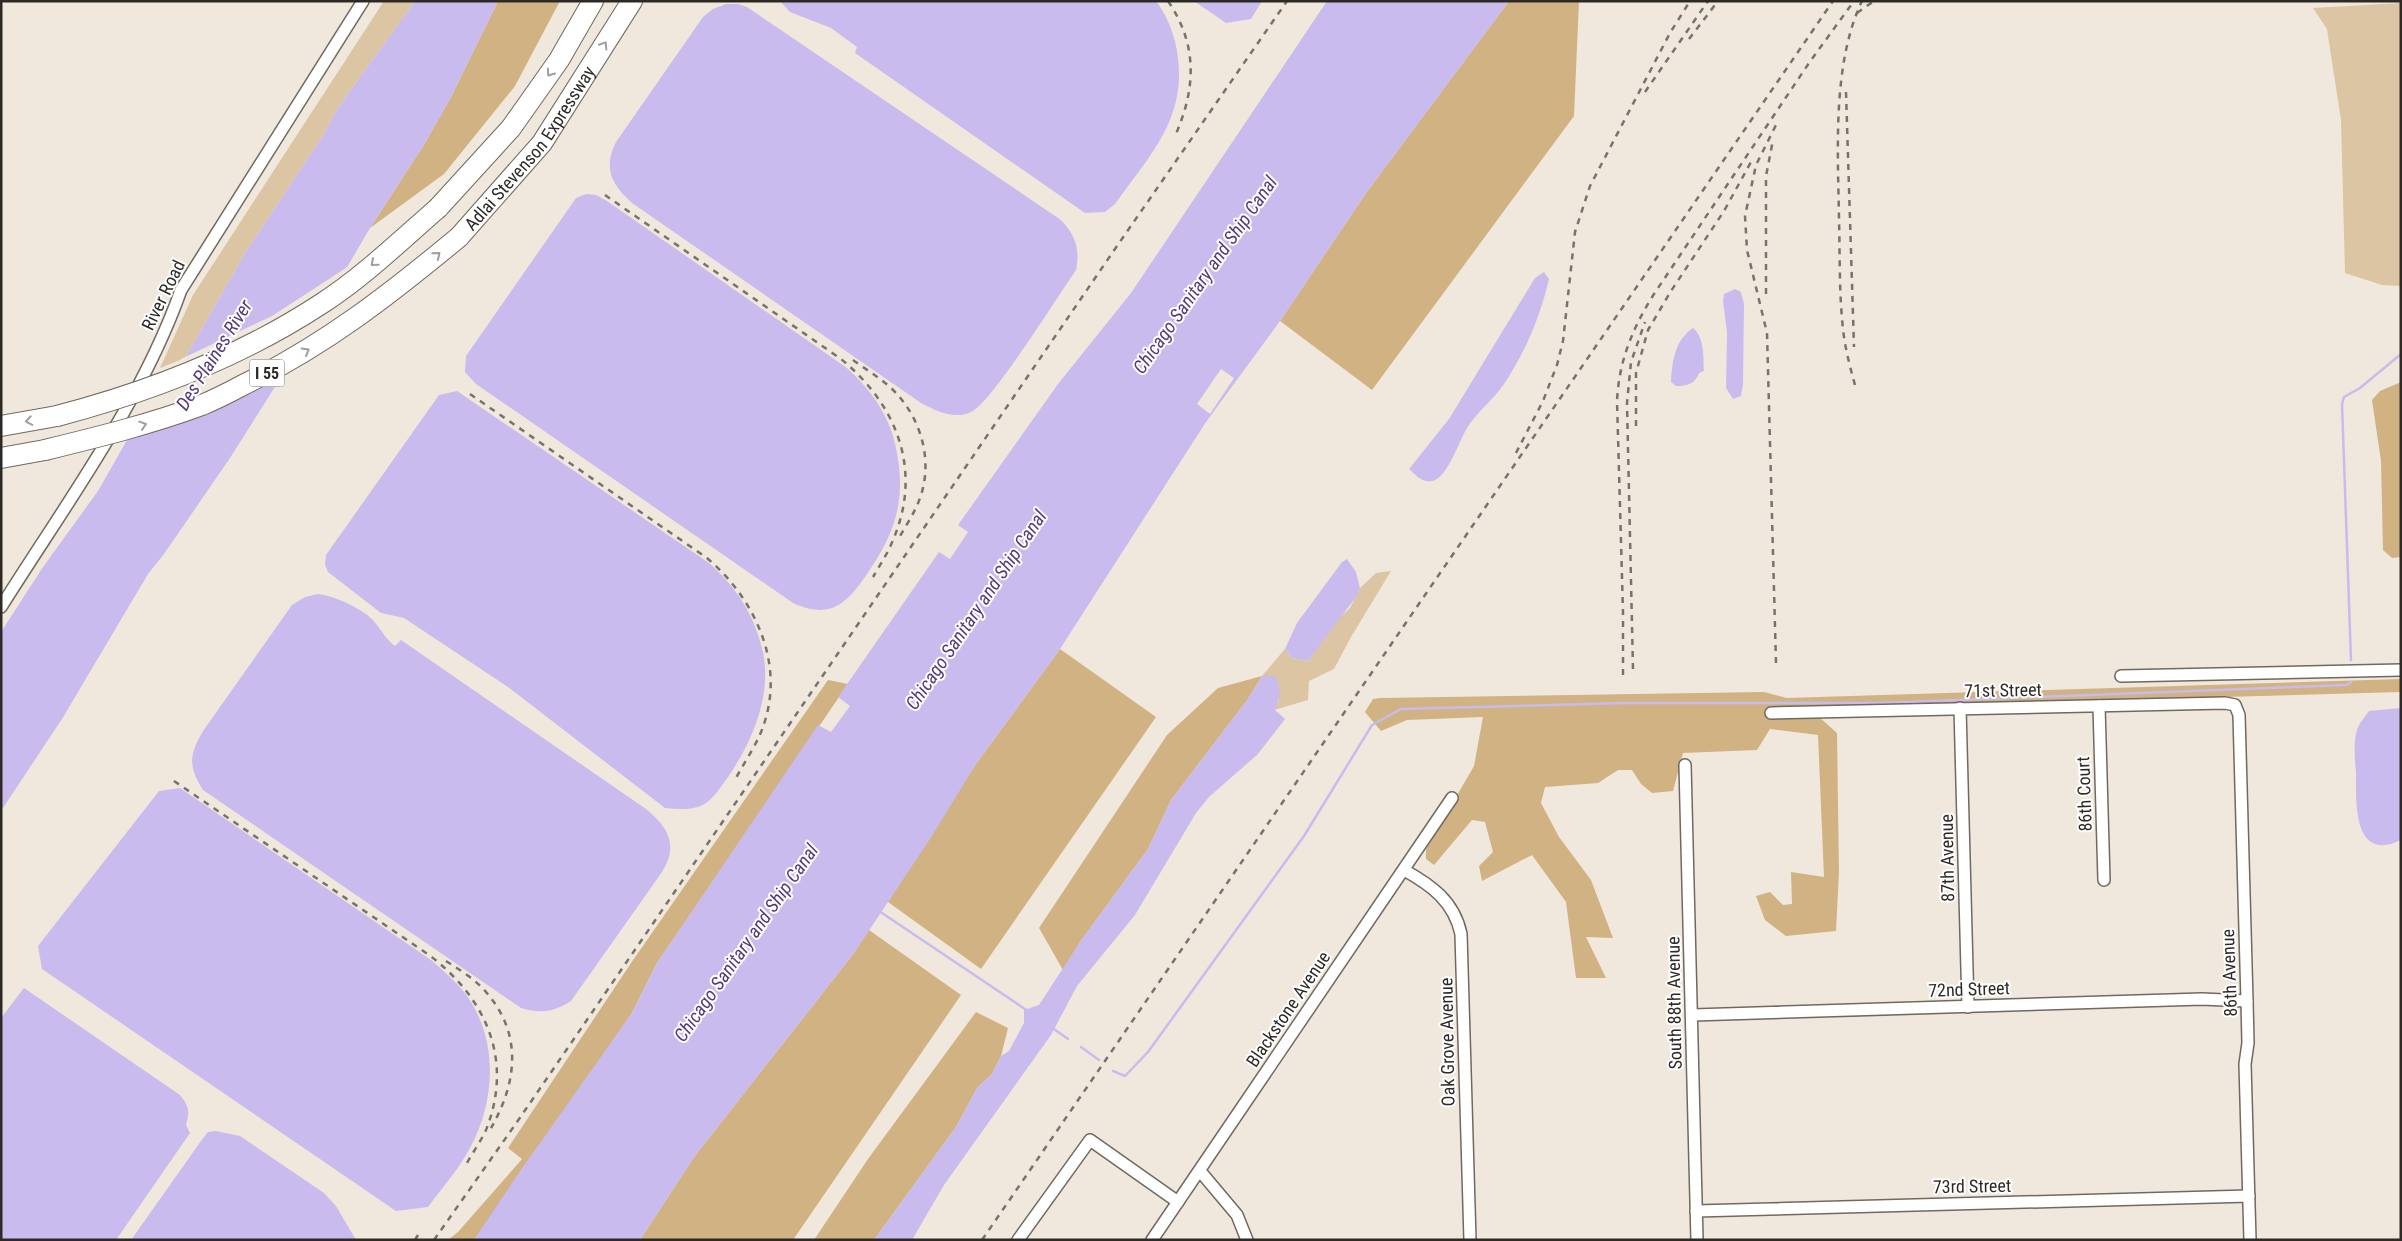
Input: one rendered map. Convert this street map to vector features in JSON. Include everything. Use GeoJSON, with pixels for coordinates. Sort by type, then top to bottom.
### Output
{"type":"FeatureCollection","features":[{"type":"Feature","properties":{"kind":"highway","name":"Adlai Stevenson Expressway"},"geometry":{"type":"LineString","coordinates":[[1,426],[57,416],[117,401],[165,384],[274,331],[320,304],[357,278],[438,208],[512,128],[559,60],[593,1]]}},
{"type":"Feature","properties":{"kind":"highway","name":"Adlai Stevenson Expressway"},"geometry":{"type":"LineString","coordinates":[[1,458],[45,450],[137,427],[204,404],[263,375],[330,337],[396,289],[459,237],[542,143],[632,1]]}},
{"type":"Feature","properties":{"kind":"street","name":"River Road"},"geometry":{"type":"LineString","coordinates":[[1,607],[128,406],[169,322],[180,290],[363,1]]}},
{"type":"Feature","properties":{"kind":"street"},"geometry":{"type":"LineString","coordinates":[[2121,676],[2401,670]]}},
{"type":"Feature","properties":{"kind":"street","name":"71st Street"},"geometry":{"type":"LineString","coordinates":[[1771,713],[2225,702],[2235,705]]}},
{"type":"Feature","properties":{"kind":"street","name":"86th Avenue"},"geometry":{"type":"LineString","coordinates":[[2235,705],[2238,715],[2247,1000],[2248,1043],[2245,1064],[2250,1240]]}},
{"type":"Feature","properties":{"kind":"street","name":"86th Court"},"geometry":{"type":"LineString","coordinates":[[2099,706],[2104,880]]}},
{"type":"Feature","properties":{"kind":"street","name":"87th Avenue"},"geometry":{"type":"LineString","coordinates":[[1960,708],[1968,1007]]}},
{"type":"Feature","properties":{"kind":"street","name":"South 88th Avenue"},"geometry":{"type":"LineString","coordinates":[[1685,765],[1697,1240]]}},
{"type":"Feature","properties":{"kind":"street","name":"Blackstone Avenue"},"geometry":{"type":"LineString","coordinates":[[1152,1240],[1452,798]]}},
{"type":"Feature","properties":{"kind":"street","name":"Oak Grove Avenue"},"geometry":{"type":"LineString","coordinates":[[1404,870],[1442,895],[1455,916],[1461,934],[1470,1240]]}},
{"type":"Feature","properties":{"kind":"street","name":"72nd Street"},"geometry":{"type":"LineString","coordinates":[[1692,1015],[2202,999],[2247,1000]]}},
{"type":"Feature","properties":{"kind":"street"},"geometry":{"type":"LineString","coordinates":[[1018,1240],[1090,1140],[1178,1202]]}},
{"type":"Feature","properties":{"kind":"street"},"geometry":{"type":"LineString","coordinates":[[1200,1171],[1238,1215],[1247,1240]]}},
{"type":"Feature","properties":{"kind":"street","name":"73rd Street"},"geometry":{"type":"LineString","coordinates":[[1696,1211],[2249,1196]]}},
{"type":"Feature","properties":{"kind":"shaded area"},"geometry":{"type":"Polygon","coordinates":[[[384,1],[415,1],[337,109],[324,134],[245,253],[185,358],[160,368],[193,295],[384,1]]]}},
{"type":"Feature","properties":{"kind":"shaded area"},"geometry":{"type":"Polygon","coordinates":[[[498,1],[560,1],[515,86],[444,174],[370,228],[425,143],[451,97],[498,1]]]}},
{"type":"Feature","properties":{"kind":"shaded area"},"geometry":{"type":"Polygon","coordinates":[[[1509,1],[1579,1],[1574,116],[1372,390],[1280,321],[1366,193],[1509,1]]]}},
{"type":"Feature","properties":{"kind":"shaded area"},"geometry":{"type":"Polygon","coordinates":[[[2401,3],[2401,286],[2382,285],[2345,273],[2341,120],[2327,29],[2313,8],[2401,3]]]}},
{"type":"Feature","properties":{"kind":"shaded area"},"geometry":{"type":"Polygon","coordinates":[[[2401,382],[2401,557],[2392,558],[2383,550],[2381,461],[2372,400],[2380,391],[2401,382]]]}},
{"type":"Feature","properties":{"kind":"shaded area"},"geometry":{"type":"Polygon","coordinates":[[[1391,571],[1334,669],[1309,681],[1308,700],[1274,710],[1279,701],[1276,676],[1262,676],[1285,649],[1292,658],[1308,661],[1339,618],[1350,608],[1360,588],[1376,573],[1391,571]]]}},
{"type":"Feature","properties":{"kind":"shaded area"},"geometry":{"type":"Polygon","coordinates":[[[1060,649],[1156,717],[981,969],[888,902],[976,764],[1060,649]]]}},
{"type":"Feature","properties":{"kind":"shaded area"},"geometry":{"type":"Polygon","coordinates":[[[1262,676],[1248,699],[1171,800],[1148,849],[1080,942],[1063,970],[1039,928],[1167,735],[1218,688],[1262,676]]]}},
{"type":"Feature","properties":{"kind":"shaded area"},"geometry":{"type":"Polygon","coordinates":[[[2401,679],[2401,692],[1826,708],[1818,716],[1837,733],[1839,872],[1836,931],[1786,936],[1765,920],[1756,896],[1770,892],[1783,905],[1792,904],[1791,872],[1824,877],[1818,735],[1770,729],[1757,750],[1683,753],[1673,791],[1652,793],[1641,784],[1632,770],[1618,770],[1598,783],[1545,787],[1541,803],[1559,837],[1591,880],[1613,938],[1586,937],[1606,978],[1576,978],[1566,902],[1532,855],[1482,881],[1479,866],[1493,852],[1485,822],[1472,820],[1434,865],[1426,859],[1426,849],[1474,766],[1483,717],[1407,720],[1381,731],[1365,712],[1373,699],[1380,698],[1764,692],[1787,698],[2401,679]]]}},
{"type":"Feature","properties":{"kind":"shaded area"},"geometry":{"type":"Polygon","coordinates":[[[828,680],[848,684],[657,963],[632,1013],[474,1240],[448,1240],[458,1232],[522,1159],[508,1148],[631,963],[828,680]]]}},
{"type":"Feature","properties":{"kind":"shaded area"},"geometry":{"type":"Polygon","coordinates":[[[869,930],[961,995],[793,1240],[640,1240],[694,1157],[854,953],[869,930]]]}},
{"type":"Feature","properties":{"kind":"shaded area"},"geometry":{"type":"Polygon","coordinates":[[[976,1012],[1008,1028],[1001,1056],[992,1074],[977,1088],[956,1127],[874,1240],[814,1240],[868,1159],[976,1012]]]}},
{"type":"Feature","properties":{"kind":"water","name":"Des Plaines River"},"geometry":{"type":"Polygon","coordinates":[[[415,1],[498,1],[451,97],[425,143],[370,228],[299,349],[230,458],[164,554],[148,574],[62,719],[1,811],[1,632],[43,567],[98,491],[131,433],[185,358],[245,253],[324,134],[337,109],[415,1]]]}},
{"type":"Feature","properties":{"kind":"water"},"geometry":{"type":"Polygon","coordinates":[[[780,1],[1156,1],[1168,21],[1177,50],[1179,80],[1176,100],[1162,137],[1115,204],[1105,212],[1085,213],[855,53],[857,47],[831,28],[790,12],[780,1]]]}},
{"type":"Feature","properties":{"kind":"water"},"geometry":{"type":"Polygon","coordinates":[[[1194,1],[1262,1],[1251,19],[1226,23],[1194,1]]]}},
{"type":"Feature","properties":{"kind":"water","name":"Chicago Sanitary and Ship Canal"},"geometry":{"type":"Polygon","coordinates":[[[1327,1],[1509,1],[1366,193],[1280,321],[1206,422],[1060,649],[976,764],[930,839],[854,953],[694,1157],[640,1240],[474,1240],[518,1174],[632,1013],[657,963],[818,725],[831,732],[850,706],[838,697],[939,552],[950,559],[968,532],[958,525],[1058,384],[1131,293],[1327,1]]]}},
{"type":"Feature","properties":{"kind":"water"},"geometry":{"type":"Polygon","coordinates":[[[726,4],[738,4],[747,7],[1061,220],[1070,232],[1077,249],[1076,270],[1008,370],[980,405],[971,412],[951,415],[921,403],[632,203],[614,182],[611,175],[610,160],[616,142],[703,17],[713,9],[726,4]]]}},
{"type":"Feature","properties":{"kind":"water"},"geometry":{"type":"Polygon","coordinates":[[[586,194],[596,195],[607,201],[847,368],[864,385],[878,404],[889,425],[896,448],[900,484],[896,516],[884,546],[858,587],[850,596],[835,607],[816,610],[793,603],[476,384],[465,372],[466,356],[576,198],[586,194]]]}},
{"type":"Feature","properties":{"kind":"water"},"geometry":{"type":"Polygon","coordinates":[[[1544,272],[1549,279],[1541,307],[1526,346],[1512,372],[1500,390],[1467,428],[1443,474],[1432,481],[1425,481],[1419,478],[1409,469],[1449,419],[1535,278],[1544,272]]]}},
{"type":"Feature","properties":{"kind":"water"},"geometry":{"type":"Polygon","coordinates":[[[1735,289],[1741,292],[1744,304],[1743,384],[1741,396],[1733,399],[1726,388],[1727,332],[1723,301],[1724,294],[1735,289]]]}},
{"type":"Feature","properties":{"kind":"water"},"geometry":{"type":"Polygon","coordinates":[[[1693,328],[1700,337],[1704,371],[1699,373],[1690,384],[1676,386],[1671,382],[1672,366],[1678,345],[1693,328]]]}},
{"type":"Feature","properties":{"kind":"water"},"geometry":{"type":"Polygon","coordinates":[[[457,391],[709,563],[728,582],[743,603],[755,626],[763,652],[765,685],[762,702],[752,734],[737,763],[713,797],[701,806],[681,809],[665,808],[508,687],[404,618],[381,613],[328,572],[325,565],[326,555],[439,395],[457,391]]]}},
{"type":"Feature","properties":{"kind":"water"},"geometry":{"type":"Polygon","coordinates":[[[1347,559],[1356,572],[1360,588],[1356,597],[1308,661],[1292,658],[1285,649],[1297,623],[1342,562],[1347,559]]]}},
{"type":"Feature","properties":{"kind":"water"},"geometry":{"type":"Polygon","coordinates":[[[318,594],[342,601],[366,614],[395,646],[401,640],[646,809],[665,830],[669,837],[670,853],[662,872],[571,1001],[559,1008],[547,1011],[521,1008],[203,790],[198,782],[192,760],[195,747],[203,731],[292,605],[305,597],[318,594]]]}},
{"type":"Feature","properties":{"kind":"water"},"geometry":{"type":"Polygon","coordinates":[[[1262,676],[1276,676],[1280,693],[1275,710],[1285,719],[1258,754],[1209,797],[1196,813],[1135,915],[1077,986],[1051,1035],[944,1185],[912,1240],[874,1240],[956,1127],[977,1088],[992,1074],[1001,1056],[1009,1051],[1024,1023],[1024,1010],[1039,1005],[1080,942],[1148,849],[1171,800],[1248,699],[1262,676]]]}},
{"type":"Feature","properties":{"kind":"water"},"geometry":{"type":"Polygon","coordinates":[[[2401,708],[2401,840],[2385,845],[2374,843],[2366,837],[2360,826],[2356,799],[2355,740],[2359,725],[2369,711],[2401,708]]]}},
{"type":"Feature","properties":{"kind":"water"},"geometry":{"type":"Polygon","coordinates":[[[180,788],[431,960],[464,992],[475,1010],[483,1029],[490,1069],[489,1090],[485,1110],[479,1130],[466,1156],[428,1207],[396,1211],[42,969],[38,946],[159,791],[180,788]]]}},
{"type":"Feature","properties":{"kind":"water"},"geometry":{"type":"Polygon","coordinates":[[[24,988],[180,1095],[187,1106],[188,1116],[186,1125],[190,1133],[116,1240],[1,1240],[1,1018],[24,988]]]}},
{"type":"Feature","properties":{"kind":"water"},"geometry":{"type":"Polygon","coordinates":[[[216,1131],[240,1136],[324,1193],[336,1206],[356,1240],[131,1240],[208,1132],[216,1131]]]}},
{"type":"Feature","properties":{"kind":"pier"},"geometry":{"type":"Polygon","coordinates":[[[352,264],[285,375],[191,419],[124,441],[181,359],[272,316],[352,264]]]}},
{"type":"Feature","properties":{"kind":"pier"},"geometry":{"type":"Polygon","coordinates":[[[1221,369],[1234,378],[1210,414],[1197,404],[1221,369]]]}},
{"type":"Feature","properties":{"kind":"waterway"},"geometry":{"type":"LineString","coordinates":[[2351,660],[2342,404],[2344,397],[2360,388],[2401,354]]}},
{"type":"Feature","properties":{"kind":"waterway"},"geometry":{"type":"LineString","coordinates":[[1113,1071],[1125,1076],[1148,1052],[1304,836],[1372,725],[1401,709],[1624,703],[1881,703],[2347,685],[2351,682]]}},
{"type":"Feature","properties":{"kind":"waterway"},"geometry":{"type":"LineString","coordinates":[[879,911],[1028,1011]]}},
{"type":"Feature","properties":{"kind":"waterway"},"geometry":{"type":"LineString","coordinates":[[1051,1027],[1068,1039]]}},
{"type":"Feature","properties":{"kind":"waterway"},"geometry":{"type":"LineString","coordinates":[[1081,1047],[1099,1060]]}},
{"type":"Feature","properties":{"kind":"railway"},"geometry":{"type":"LineString","coordinates":[[1168,1],[1185,34],[1191,67],[1187,101],[1175,136]]}},
{"type":"Feature","properties":{"kind":"railway"},"geometry":{"type":"LineString","coordinates":[[434,1240],[1287,1]]}},
{"type":"Feature","properties":{"kind":"railway"},"geometry":{"type":"LineString","coordinates":[[1516,453],[1543,401],[1557,365],[1563,341],[1575,232],[1590,186],[1670,33],[1690,1]]}},
{"type":"Feature","properties":{"kind":"railway"},"geometry":{"type":"LineString","coordinates":[[1645,92],[1708,1]]}},
{"type":"Feature","properties":{"kind":"railway"},"geometry":{"type":"LineString","coordinates":[[1689,39],[1718,1]]}},
{"type":"Feature","properties":{"kind":"railway"},"geometry":{"type":"LineString","coordinates":[[982,1240],[1833,1]]}},
{"type":"Feature","properties":{"kind":"railway"},"geometry":{"type":"LineString","coordinates":[[1623,675],[1617,401],[1618,386],[1628,346],[1639,320],[1654,294],[1809,63],[1854,1]]}},
{"type":"Feature","properties":{"kind":"railway"},"geometry":{"type":"LineString","coordinates":[[1855,385],[1846,350],[1842,315],[1838,137],[1841,80],[1852,26],[1862,1]]}},
{"type":"Feature","properties":{"kind":"railway"},"geometry":{"type":"LineString","coordinates":[[1857,13],[1874,1]]}},
{"type":"Feature","properties":{"kind":"railway"},"geometry":{"type":"LineString","coordinates":[[1846,92],[1854,347]]}},
{"type":"Feature","properties":{"kind":"railway"},"geometry":{"type":"LineString","coordinates":[[1776,663],[1767,333],[1747,250],[1745,216],[1756,165],[1778,121]]}},
{"type":"Feature","properties":{"kind":"railway"},"geometry":{"type":"LineString","coordinates":[[1766,294],[1766,176],[1773,140]]}},
{"type":"Feature","properties":{"kind":"railway"},"geometry":{"type":"LineString","coordinates":[[1636,426],[1636,373],[1648,330],[1671,291],[1724,211],[1751,162]]}},
{"type":"Feature","properties":{"kind":"railway"},"geometry":{"type":"LineString","coordinates":[[605,195],[841,359],[861,377],[877,397],[890,418],[899,440],[904,464],[905,489],[902,514],[893,540],[873,577]]}},
{"type":"Feature","properties":{"kind":"railway"},"geometry":{"type":"LineString","coordinates":[[1633,669],[1627,403],[1631,362],[1645,322]]}},
{"type":"Feature","properties":{"kind":"railway"},"geometry":{"type":"LineString","coordinates":[[853,360],[896,393],[913,416],[923,443],[925,456],[924,484],[916,508],[900,536]]}},
{"type":"Feature","properties":{"kind":"railway"},"geometry":{"type":"LineString","coordinates":[[470,394],[707,558],[739,592],[761,633],[768,655],[771,678],[770,701],[764,724],[755,745],[736,778]]}},
{"type":"Feature","properties":{"kind":"railway"},"geometry":{"type":"LineString","coordinates":[[174,781],[429,955],[449,972],[466,991],[479,1011],[489,1032],[495,1055],[497,1079],[494,1104],[486,1130],[467,1163]]}},
{"type":"Feature","properties":{"kind":"railway"},"geometry":{"type":"LineString","coordinates":[[446,961],[482,987],[498,1008],[511,1042],[511,1076],[500,1111],[491,1128]]}},
{"type":"Feature","properties":{"kind":"railway"},"geometry":{"type":"LineString","coordinates":[[415,1240],[418,1235]]}}]}
